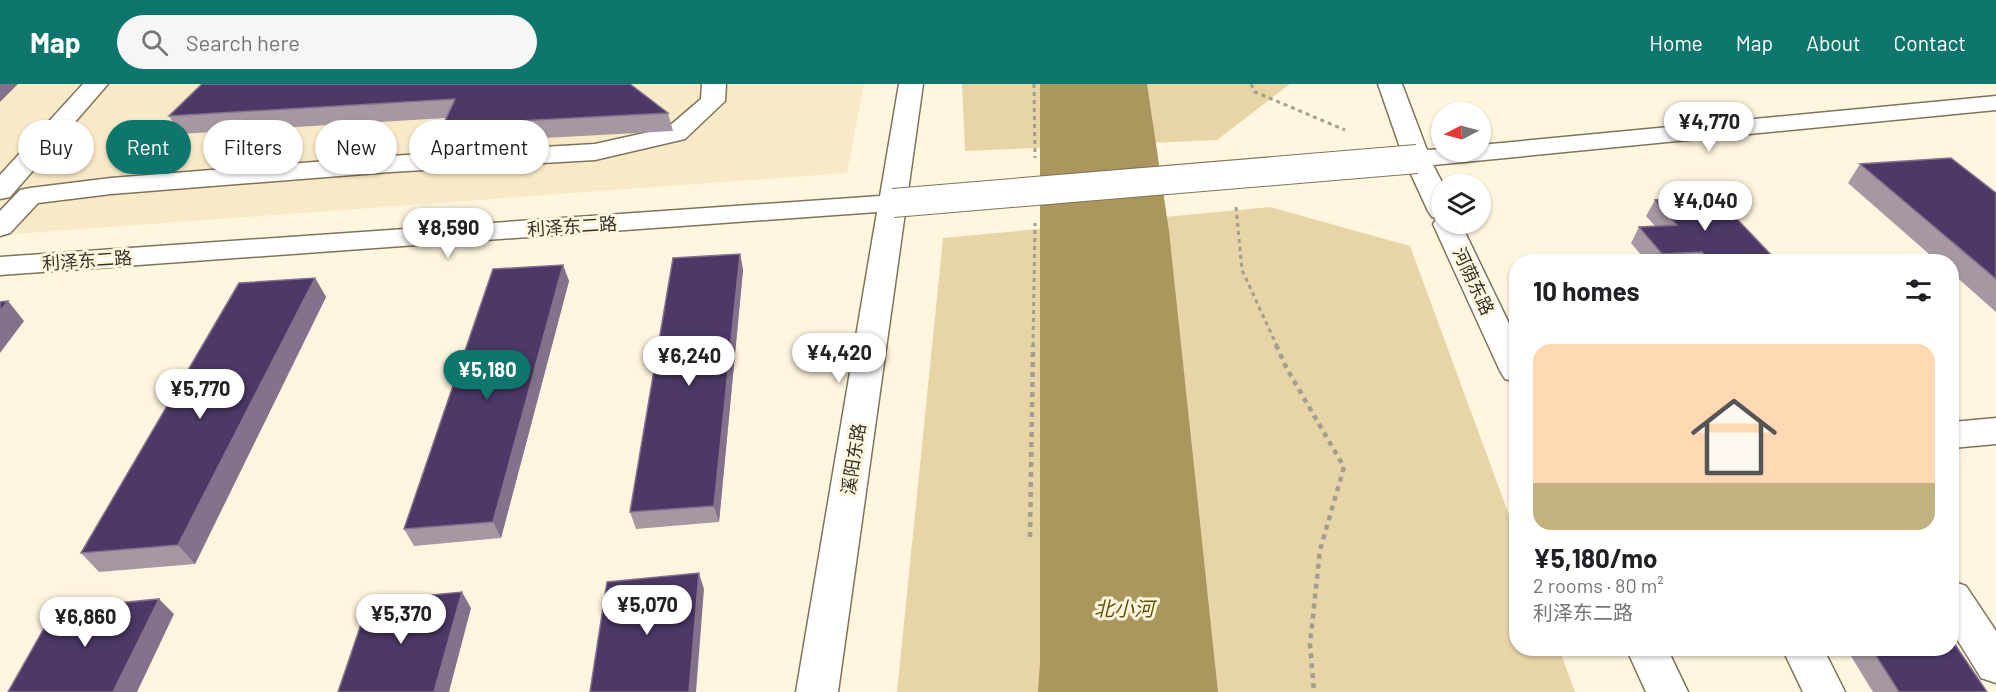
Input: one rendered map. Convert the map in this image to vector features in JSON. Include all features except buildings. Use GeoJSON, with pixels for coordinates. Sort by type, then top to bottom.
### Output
{"type":"FeatureCollection","features":[{"type":"Feature","properties":{"kind":"street"},"geometry":{"type":"LineString","coordinates":[[0,191],[96,84]]}},
{"type":"Feature","properties":{"kind":"street"},"geometry":{"type":"LineString","coordinates":[[0,227],[30,196],[111,186],[390,164],[595,152],[676,134],[713,101],[714,84]]}},
{"type":"Feature","properties":{"kind":"street","name":"溪阳东路"},"geometry":{"type":"LineString","coordinates":[[817,692],[912,84]]}},
{"type":"Feature","properties":{"kind":"street"},"geometry":{"type":"LineString","coordinates":[[1390,84],[1417,159],[1431,188]]}},
{"type":"Feature","properties":{"kind":"street","name":"利泽东二路"},"geometry":{"type":"LineString","coordinates":[[0,266],[893,203],[1417,159],[1996,103]]}},
{"type":"Feature","properties":{"kind":"street","name":"河荫东路"},"geometry":{"type":"LineString","coordinates":[[1452,234],[1509,356]]}},
{"type":"Feature","properties":{"kind":"street"},"geometry":{"type":"LineString","coordinates":[[1959,434],[1996,431]]}},
{"type":"Feature","properties":{"kind":"street"},"geometry":{"type":"LineString","coordinates":[[1959,609],[1996,665]]}},
{"type":"Feature","properties":{"kind":"street"},"geometry":{"type":"LineString","coordinates":[[1650,656],[1667,692]]}},
{"type":"Feature","properties":{"kind":"street"},"geometry":{"type":"LineString","coordinates":[[1806,656],[1824,692]]}},
{"type":"Feature","properties":{"kind":"path"},"geometry":{"type":"LineString","coordinates":[[1034,84],[1035,165]]}},
{"type":"Feature","properties":{"kind":"path"},"geometry":{"type":"LineString","coordinates":[[1235,200],[1242,270],[1287,369],[1344,467],[1320,550],[1310,644],[1314,692]]}},
{"type":"Feature","properties":{"kind":"path"},"geometry":{"type":"LineString","coordinates":[[1030,537],[1035,212]]}},
{"type":"Feature","properties":{"kind":"shaded area"},"geometry":{"type":"Polygon","coordinates":[[[0,84],[864,84],[847,173],[0,235],[0,84]]]}},
{"type":"Feature","properties":{"kind":"shaded area"},"geometry":{"type":"Polygon","coordinates":[[[962,84],[1290,84],[1217,140],[965,151],[962,84]]]}},
{"type":"Feature","properties":{"kind":"shaded area"},"geometry":{"type":"Polygon","coordinates":[[[1270,207],[1410,246],[1509,515],[1509,656],[1562,656],[1575,692],[897,692],[943,238],[1270,207]]]}},
{"type":"Feature","properties":{"kind":"water","name":"北小河"},"geometry":{"type":"Polygon","coordinates":[[[1040,84],[1147,84],[1169,231],[1218,692],[1038,692],[1040,663],[1040,84]]]}}]}
